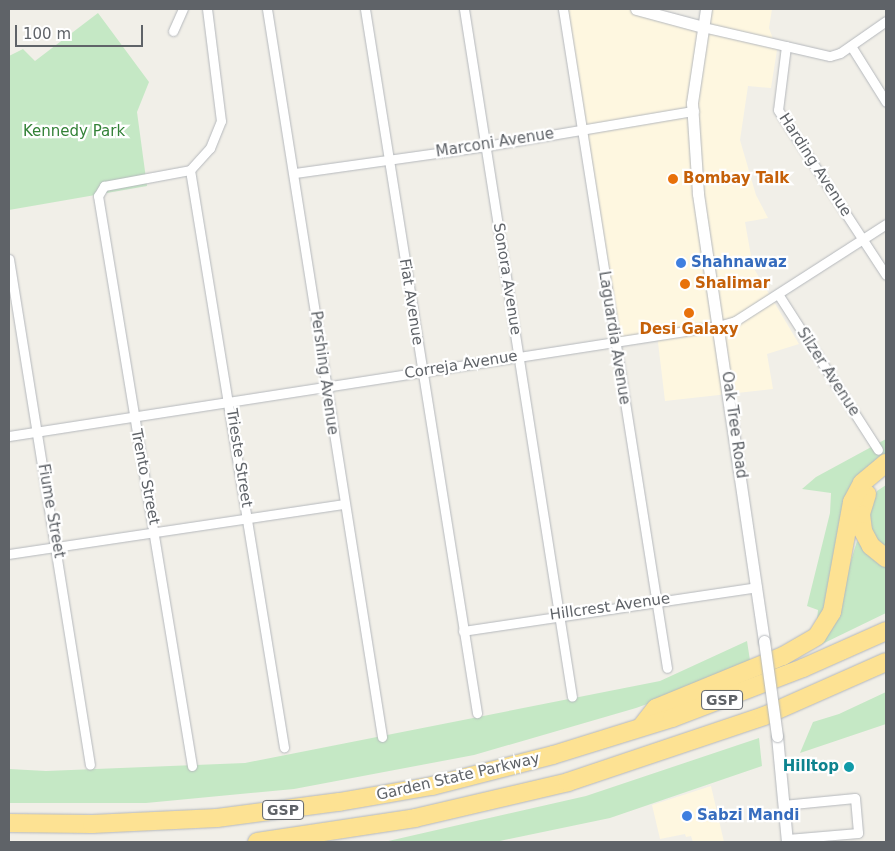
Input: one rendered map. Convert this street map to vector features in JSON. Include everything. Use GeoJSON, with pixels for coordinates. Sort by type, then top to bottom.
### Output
{"type":"FeatureCollection","features":[{"type":"Feature","properties":{"kind":"highway"},"geometry":{"type":"LineString","coordinates":[[642,727],[656,708],[783,656],[817,636],[832,612],[852,502],[862,483],[882,457]]}},
{"type":"Feature","properties":{"kind":"highway"},"geometry":{"type":"LineString","coordinates":[[886,475],[868,492],[861,514],[868,541],[886,558]]}},
{"type":"Feature","properties":{"kind":"highway","name":"Garden State Parkway"},"geometry":{"type":"LineString","coordinates":[[9,823],[155,822],[232,816],[339,802],[492,771],[642,727],[795,671],[886,631]]}},
{"type":"Feature","properties":{"kind":"highway","name":"Garden State Parkway"},"geometry":{"type":"LineString","coordinates":[[258,842],[408,820],[530,792],[628,764],[764,716],[881,667]]}},
{"type":"Feature","properties":{"kind":"street"},"geometry":{"type":"LineString","coordinates":[[173,31],[183,9]]}},
{"type":"Feature","properties":{"kind":"street"},"geometry":{"type":"LineString","coordinates":[[190,170],[210,148],[221,121],[207,9]]}},
{"type":"Feature","properties":{"kind":"street","name":"Pershing Avenue"},"geometry":{"type":"LineString","coordinates":[[267,9],[296,173],[343,504],[382,736]]}},
{"type":"Feature","properties":{"kind":"street","name":"Fiat Avenue"},"geometry":{"type":"LineString","coordinates":[[365,9],[477,713]]}},
{"type":"Feature","properties":{"kind":"street","name":"Sonora Avenue"},"geometry":{"type":"LineString","coordinates":[[464,9],[572,697]]}},
{"type":"Feature","properties":{"kind":"street","name":"Laguardia Avenue"},"geometry":{"type":"LineString","coordinates":[[563,9],[667,668]]}},
{"type":"Feature","properties":{"kind":"street"},"geometry":{"type":"LineString","coordinates":[[636,9],[703,27],[830,56],[851,46],[886,21]]}},
{"type":"Feature","properties":{"kind":"street","name":"Oak Tree Road"},"geometry":{"type":"LineString","coordinates":[[706,9],[692,103],[698,194],[757,587],[777,736],[787,841]]}},
{"type":"Feature","properties":{"kind":"street","name":"Harding Avenue"},"geometry":{"type":"LineString","coordinates":[[786,46],[778,110],[864,238],[886,275]]}},
{"type":"Feature","properties":{"kind":"street"},"geometry":{"type":"LineString","coordinates":[[851,46],[886,102]]}},
{"type":"Feature","properties":{"kind":"street","name":"Marconi Avenue"},"geometry":{"type":"LineString","coordinates":[[296,173],[486,146],[694,111]]}},
{"type":"Feature","properties":{"kind":"street","name":"Trento Street"},"geometry":{"type":"LineString","coordinates":[[190,170],[100,190],[98,196],[134,418],[155,531],[192,766]]}},
{"type":"Feature","properties":{"kind":"street","name":"Trieste Street"},"geometry":{"type":"LineString","coordinates":[[190,170],[230,401],[284,747]]}},
{"type":"Feature","properties":{"kind":"street","name":"Correja Avenue"},"geometry":{"type":"LineString","coordinates":[[9,436],[134,418],[230,401],[735,322],[886,224]]}},
{"type":"Feature","properties":{"kind":"street","name":"Fiume Street"},"geometry":{"type":"LineString","coordinates":[[9,259],[57,546],[90,765]]}},
{"type":"Feature","properties":{"kind":"street","name":"Silzer Avenue"},"geometry":{"type":"LineString","coordinates":[[778,294],[882,457]]}},
{"type":"Feature","properties":{"kind":"street"},"geometry":{"type":"LineString","coordinates":[[9,554],[343,504]]}},
{"type":"Feature","properties":{"kind":"street","name":"Hillcrest Avenue"},"geometry":{"type":"LineString","coordinates":[[463,631],[560,614],[757,587]]}},
{"type":"Feature","properties":{"kind":"street"},"geometry":{"type":"LineString","coordinates":[[784,805],[855,798],[858,833],[787,841]]}},
{"type":"Feature","properties":{"kind":"shaded area"},"geometry":{"type":"Polygon","coordinates":[[[563,9],[636,9],[702,27],[706,9],[772,9],[769,28],[777,50],[771,88],[748,86],[740,140],[756,195],[768,218],[745,222],[753,267],[799,344],[767,354],[773,389],[665,401],[657,334],[615,341],[563,9]]]}},
{"type":"Feature","properties":{"kind":"shaded area","name":"Sabzi Mandi"},"geometry":{"type":"Polygon","coordinates":[[[711,786],[724,842],[693,842],[691,836],[686,837],[685,834],[660,839],[652,805],[711,786]]]}},
{"type":"Feature","properties":{"kind":"green space","name":"Kennedy Park"},"geometry":{"type":"Polygon","coordinates":[[[98,13],[149,82],[137,112],[147,186],[9,210],[9,56],[23,49],[35,61],[98,13]]]}},
{"type":"Feature","properties":{"kind":"green space"},"geometry":{"type":"Polygon","coordinates":[[[886,439],[886,454],[868,469],[828,602],[817,620],[818,610],[807,606],[830,513],[831,493],[802,489],[816,477],[886,439]]]}},
{"type":"Feature","properties":{"kind":"green space"},"geometry":{"type":"Polygon","coordinates":[[[886,485],[886,551],[870,531],[870,505],[877,491],[886,485]]]}},
{"type":"Feature","properties":{"kind":"green space"},"geometry":{"type":"Polygon","coordinates":[[[857,541],[886,565],[886,613],[818,646],[846,577],[857,541]]]}},
{"type":"Feature","properties":{"kind":"green space"},"geometry":{"type":"Polygon","coordinates":[[[747,641],[751,667],[636,708],[474,755],[294,789],[146,803],[9,803],[9,769],[46,771],[245,763],[660,681],[747,641]]]}},
{"type":"Feature","properties":{"kind":"green space"},"geometry":{"type":"Polygon","coordinates":[[[886,692],[886,724],[800,753],[813,722],[839,714],[886,692]]]}},
{"type":"Feature","properties":{"kind":"green space"},"geometry":{"type":"Polygon","coordinates":[[[759,738],[762,766],[610,818],[495,842],[384,842],[586,796],[759,738]]]}},
{"type":"Feature","properties":{"kind":"place","name":"Bombay Talk"},"geometry":{"type":"Point","coordinates":[673,179]}},
{"type":"Feature","properties":{"kind":"place","name":"Shahnawaz"},"geometry":{"type":"Point","coordinates":[681,263]}},
{"type":"Feature","properties":{"kind":"place","name":"Shalimar"},"geometry":{"type":"Point","coordinates":[685,284]}},
{"type":"Feature","properties":{"kind":"place","name":"Desi Galaxy"},"geometry":{"type":"Point","coordinates":[689,313]}},
{"type":"Feature","properties":{"kind":"place","name":"Hilltop"},"geometry":{"type":"Point","coordinates":[849,767]}},
{"type":"Feature","properties":{"kind":"place","name":"Sabzi Mandi"},"geometry":{"type":"Point","coordinates":[687,816]}}]}
